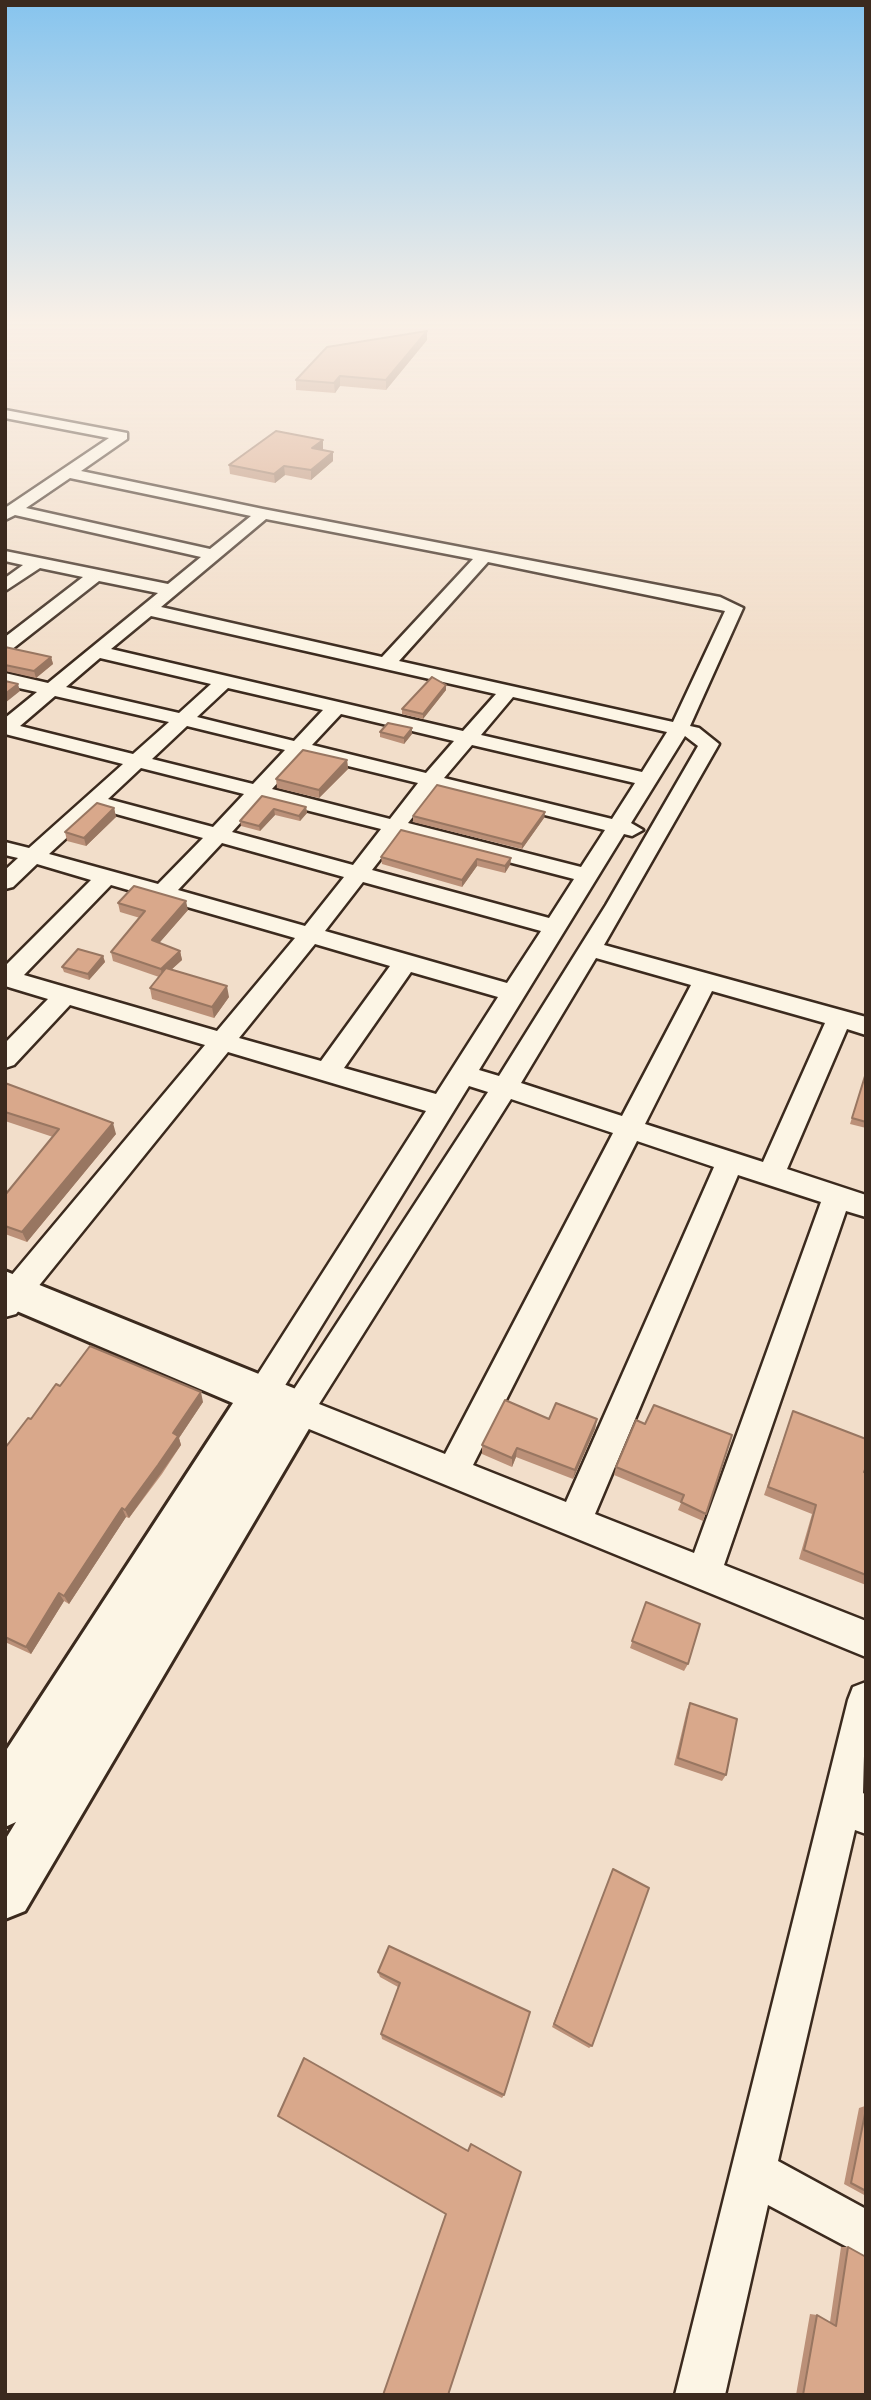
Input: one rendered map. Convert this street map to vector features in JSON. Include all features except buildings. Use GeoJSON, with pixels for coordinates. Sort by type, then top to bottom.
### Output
{"type":"FeatureCollection","features":[{"type":"Feature","properties":{"kind":"street"},"geometry":{"type":"LineString","coordinates":[[9,513],[122,436],[85,429]]}},
{"type":"Feature","properties":{"kind":"street"},"geometry":{"type":"LineString","coordinates":[[5,1891],[443,1106],[679,729],[734,613],[730,605],[263,514],[70,473]]}},
{"type":"Feature","properties":{"kind":"street"},"geometry":{"type":"LineString","coordinates":[[9,513],[215,555]]}},
{"type":"Feature","properties":{"kind":"street"},"geometry":{"type":"LineString","coordinates":[[5,728],[263,514]]}},
{"type":"Feature","properties":{"kind":"street"},"geometry":{"type":"LineString","coordinates":[[5,556],[170,590]]}},
{"type":"Feature","properties":{"kind":"street"},"geometry":{"type":"LineString","coordinates":[[387,663],[484,556]]}},
{"type":"Feature","properties":{"kind":"street"},"geometry":{"type":"LineString","coordinates":[[5,586],[36,563]]}},
{"type":"Feature","properties":{"kind":"street"},"geometry":{"type":"LineString","coordinates":[[5,646],[96,575]]}},
{"type":"Feature","properties":{"kind":"street"},"geometry":{"type":"LineString","coordinates":[[5,1800],[280,1402],[505,1087],[657,837],[709,744],[701,736],[679,729],[149,610]]}},
{"type":"Feature","properties":{"kind":"street"},"geometry":{"type":"LineString","coordinates":[[98,652],[648,780]]}},
{"type":"Feature","properties":{"kind":"street"},"geometry":{"type":"LineString","coordinates":[[5,679],[300,747],[657,837]]}},
{"type":"Feature","properties":{"kind":"street"},"geometry":{"type":"LineString","coordinates":[[5,882],[224,682]]}},
{"type":"Feature","properties":{"kind":"street"},"geometry":{"type":"LineString","coordinates":[[509,690],[432,779],[310,935],[9,1295],[866,1639]]}},
{"type":"Feature","properties":{"kind":"street"},"geometry":{"type":"LineString","coordinates":[[163,893],[336,708]]}},
{"type":"Feature","properties":{"kind":"street"},"geometry":{"type":"LineString","coordinates":[[5,728],[587,875]]}},
{"type":"Feature","properties":{"kind":"street"},"geometry":{"type":"LineString","coordinates":[[93,801],[554,928]]}},
{"type":"Feature","properties":{"kind":"street"},"geometry":{"type":"LineString","coordinates":[[5,848],[514,993]]}},
{"type":"Feature","properties":{"kind":"street"},"geometry":{"type":"LineString","coordinates":[[106,877],[6,978],[443,1106]]}},
{"type":"Feature","properties":{"kind":"street"},"geometry":{"type":"LineString","coordinates":[[589,948],[866,1026]]}},
{"type":"Feature","properties":{"kind":"street"},"geometry":{"type":"LineString","coordinates":[[328,1071],[405,962]]}},
{"type":"Feature","properties":{"kind":"street"},"geometry":{"type":"LineString","coordinates":[[453,1472],[626,1129],[705,981]]}},
{"type":"Feature","properties":{"kind":"street"},"geometry":{"type":"LineString","coordinates":[[5,1059],[66,995]]}},
{"type":"Feature","properties":{"kind":"street"},"geometry":{"type":"LineString","coordinates":[[771,1175],[839,1019]]}},
{"type":"Feature","properties":{"kind":"street"},"geometry":{"type":"LineString","coordinates":[[463,1074],[851,1202],[704,1574]]}},
{"type":"Feature","properties":{"kind":"street"},"geometry":{"type":"LineString","coordinates":[[575,1521],[730,1162]]}},
{"type":"Feature","properties":{"kind":"street"},"geometry":{"type":"LineString","coordinates":[[700,2395],[753,2172],[853,1809],[866,1700]]}},
{"type":"Feature","properties":{"kind":"street"},"geometry":{"type":"LineString","coordinates":[[753,2172],[866,2234]]}}]}
